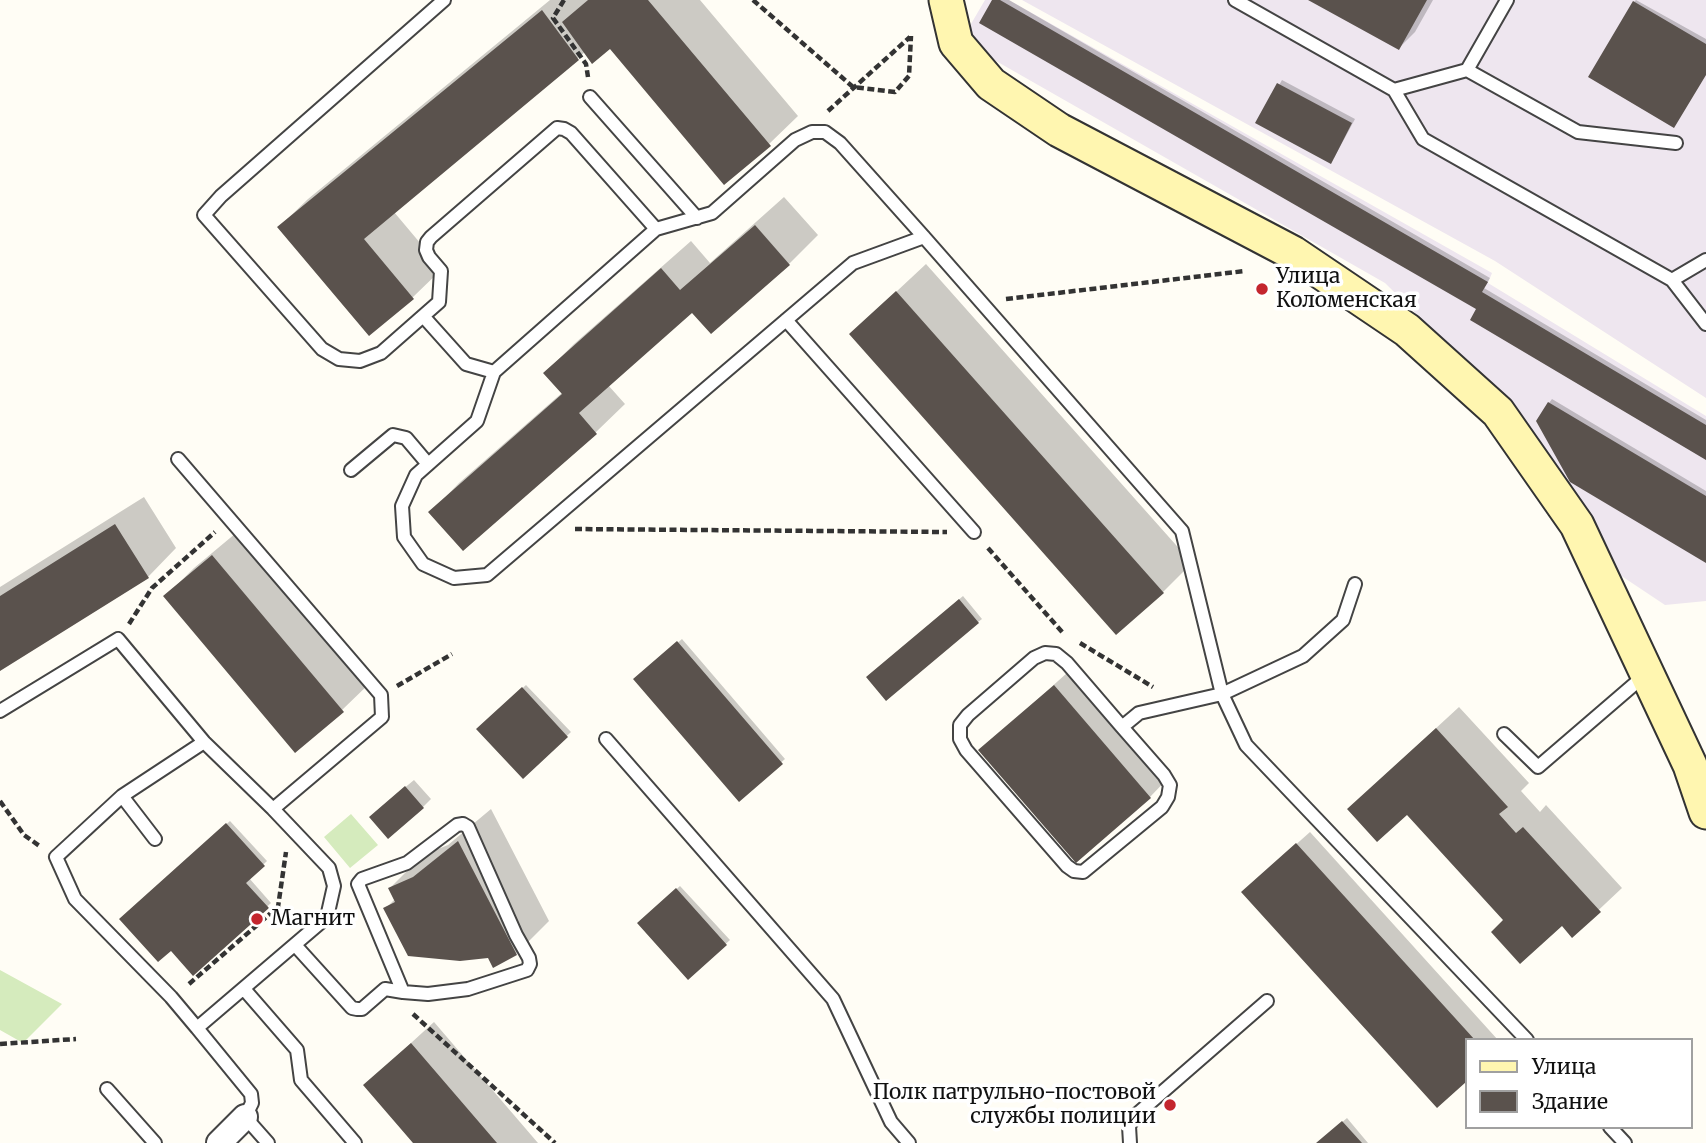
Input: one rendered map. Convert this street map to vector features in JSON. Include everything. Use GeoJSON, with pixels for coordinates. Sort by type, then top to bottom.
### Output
{"type":"FeatureCollection","features":[{"type":"Feature","properties":{"kind":"main road"},"geometry":{"type":"LineString","coordinates":[[941,3],[956,43],[991,84],[1059,130],[1293,253],[1407,330],[1498,412],[1577,524],[1690,765],[1706,812]]}},
{"type":"Feature","properties":{"kind":"street"},"geometry":{"type":"LineString","coordinates":[[219,1143],[245,1117]]}},
{"type":"Feature","properties":{"kind":"lane"},"geometry":{"type":"LineString","coordinates":[[444,0],[221,196],[204,215],[322,349],[339,359],[360,361],[381,353],[439,302],[441,271],[426,250],[430,236],[556,128],[571,133],[656,229]]}},
{"type":"Feature","properties":{"kind":"lane"},"geometry":{"type":"LineString","coordinates":[[1235,0],[1394,90],[1423,139],[1672,280],[1706,324]]}},
{"type":"Feature","properties":{"kind":"lane"},"geometry":{"type":"LineString","coordinates":[[1467,70],[1507,0]]}},
{"type":"Feature","properties":{"kind":"lane"},"geometry":{"type":"LineString","coordinates":[[1394,90],[1467,70],[1578,132],[1676,142]]}},
{"type":"Feature","properties":{"kind":"lane"},"geometry":{"type":"LineString","coordinates":[[590,97],[696,218]]}},
{"type":"Feature","properties":{"kind":"lane"},"geometry":{"type":"LineString","coordinates":[[924,237],[852,263],[487,575],[454,578],[423,564],[404,537],[402,506],[416,475],[477,421],[494,372],[656,229],[712,213],[796,140],[812,132],[825,132],[840,143],[924,237],[1182,531],[1222,694],[1246,745],[1525,1038]]}},
{"type":"Feature","properties":{"kind":"lane"},"geometry":{"type":"LineString","coordinates":[[1672,280],[1706,260]]}},
{"type":"Feature","properties":{"kind":"lane"},"geometry":{"type":"LineString","coordinates":[[423,316],[466,364],[494,372]]}},
{"type":"Feature","properties":{"kind":"lane"},"geometry":{"type":"LineString","coordinates":[[786,320],[974,532]]}},
{"type":"Feature","properties":{"kind":"lane"},"geometry":{"type":"LineString","coordinates":[[351,470],[393,435],[406,438],[428,464]]}},
{"type":"Feature","properties":{"kind":"lane"},"geometry":{"type":"LineString","coordinates":[[178,458],[381,695],[382,716],[273,809]]}},
{"type":"Feature","properties":{"kind":"lane"},"geometry":{"type":"LineString","coordinates":[[1122,727],[1139,713],[1222,694],[1303,656],[1343,620],[1355,584]]}},
{"type":"Feature","properties":{"kind":"lane"},"geometry":{"type":"LineString","coordinates":[[0,711],[118,639],[204,742],[290,825],[329,868],[334,886],[327,917],[197,1028]]}},
{"type":"Feature","properties":{"kind":"lane"},"geometry":{"type":"LineString","coordinates":[[1045,653],[1056,654],[1067,663],[1122,727],[1164,775],[1170,785],[1168,797],[1162,807],[1083,872],[1074,871],[1067,866],[966,750],[960,739],[960,725],[968,715],[1034,658],[1045,653]]}},
{"type":"Feature","properties":{"kind":"lane"},"geometry":{"type":"LineString","coordinates":[[1504,734],[1538,767],[1646,674]]}},
{"type":"Feature","properties":{"kind":"lane"},"geometry":{"type":"LineString","coordinates":[[606,739],[833,999],[891,1122],[909,1143]]}},
{"type":"Feature","properties":{"kind":"lane"},"geometry":{"type":"LineString","coordinates":[[204,742],[122,796],[56,857],[75,899],[171,997],[251,1094],[252,1104],[245,1117],[268,1143]]}},
{"type":"Feature","properties":{"kind":"lane"},"geometry":{"type":"LineString","coordinates":[[122,796],[155,839]]}},
{"type":"Feature","properties":{"kind":"lane"},"geometry":{"type":"LineString","coordinates":[[295,946],[352,1008],[362,1009],[385,989],[403,992],[428,994],[468,989],[527,970],[529,958],[468,827],[463,824],[457,825],[407,863],[362,879],[358,884],[403,992]]}},
{"type":"Feature","properties":{"kind":"lane"},"geometry":{"type":"LineString","coordinates":[[244,989],[297,1051],[301,1080],[355,1143]]}},
{"type":"Feature","properties":{"kind":"lane"},"geometry":{"type":"LineString","coordinates":[[1130,1143],[1129,1126],[1136,1115],[1267,1001]]}},
{"type":"Feature","properties":{"kind":"lane"},"geometry":{"type":"LineString","coordinates":[[107,1089],[155,1143]]}},
{"type":"Feature","properties":{"kind":"lane"},"geometry":{"type":"LineString","coordinates":[[1612,1129],[1625,1143]]}},
{"type":"Feature","properties":{"kind":"path"},"geometry":{"type":"LineString","coordinates":[[564,0],[553,18],[586,64],[590,97]]}},
{"type":"Feature","properties":{"kind":"path"},"geometry":{"type":"LineString","coordinates":[[753,0],[853,87],[895,92],[909,76],[911,36],[853,87],[829,110],[825,132]]}},
{"type":"Feature","properties":{"kind":"path"},"geometry":{"type":"LineString","coordinates":[[981,302],[1245,271]]}},
{"type":"Feature","properties":{"kind":"path"},"geometry":{"type":"LineString","coordinates":[[118,639],[152,587],[229,520]]}},
{"type":"Feature","properties":{"kind":"path"},"geometry":{"type":"LineString","coordinates":[[541,528],[974,532],[1062,632],[1181,704]]}},
{"type":"Feature","properties":{"kind":"path"},"geometry":{"type":"LineString","coordinates":[[381,695],[452,654]]}},
{"type":"Feature","properties":{"kind":"path"},"geometry":{"type":"LineString","coordinates":[[0,801],[24,835],[56,857]]}},
{"type":"Feature","properties":{"kind":"path"},"geometry":{"type":"LineString","coordinates":[[171,997],[201,976],[278,907],[290,825]]}},
{"type":"Feature","properties":{"kind":"path"},"geometry":{"type":"LineString","coordinates":[[385,989],[555,1143]]}},
{"type":"Feature","properties":{"kind":"path"},"geometry":{"type":"LineString","coordinates":[[0,1044],[76,1039]]}},
{"type":"Feature","properties":{"kind":"shaded area"},"geometry":{"type":"Polygon","coordinates":[[[985,0],[1009,0],[1492,273],[1488,283],[1706,416],[1706,601],[1665,605],[1620,575],[1527,424],[1385,283],[961,41],[985,0]]]}},
{"type":"Feature","properties":{"kind":"shaded area"},"geometry":{"type":"Polygon","coordinates":[[[1022,0],[1706,0],[1706,398],[1495,261],[1022,0]]]}},
{"type":"Feature","properties":{"kind":"green space"},"geometry":{"type":"Polygon","coordinates":[[[351,814],[378,845],[350,868],[324,837],[351,814]]]}},
{"type":"Feature","properties":{"kind":"green space"},"geometry":{"type":"Polygon","coordinates":[[[0,970],[62,1004],[23,1043],[0,1030],[0,970]]]}},
{"type":"Feature","properties":{"kind":"building"},"geometry":{"type":"Polygon","coordinates":[[[588,0],[648,0],[771,146],[724,185],[610,49],[592,64],[562,22],[588,0]]]}},
{"type":"Feature","properties":{"kind":"building"},"geometry":{"type":"Polygon","coordinates":[[[992,0],[1000,0],[1488,282],[1482,292],[1706,425],[1706,460],[1470,320],[1476,309],[979,23],[992,0]]]}},
{"type":"Feature","properties":{"kind":"building"},"geometry":{"type":"Polygon","coordinates":[[[1308,0],[1427,0],[1399,50],[1308,0]]]}},
{"type":"Feature","properties":{"kind":"building"},"geometry":{"type":"Polygon","coordinates":[[[1633,1],[1706,44],[1706,75],[1674,128],[1588,77],[1633,1]]]}},
{"type":"Feature","properties":{"kind":"building"},"geometry":{"type":"Polygon","coordinates":[[[542,10],[579,60],[364,239],[414,299],[369,336],[277,227],[542,10]]]}},
{"type":"Feature","properties":{"kind":"building"},"geometry":{"type":"Polygon","coordinates":[[[1277,83],[1352,123],[1331,164],[1255,123],[1277,83]]]}},
{"type":"Feature","properties":{"kind":"building"},"geometry":{"type":"Polygon","coordinates":[[[755,225],[790,265],[711,334],[692,313],[579,413],[597,434],[463,551],[428,512],[562,394],[543,373],[661,268],[680,290],[755,225]]]}},
{"type":"Feature","properties":{"kind":"building"},"geometry":{"type":"Polygon","coordinates":[[[896,291],[1164,593],[1116,635],[849,334],[896,291]]]}},
{"type":"Feature","properties":{"kind":"building"},"geometry":{"type":"Polygon","coordinates":[[[1548,402],[1706,496],[1706,563],[1570,482],[1536,421],[1548,402]]]}},
{"type":"Feature","properties":{"kind":"building"},"geometry":{"type":"Polygon","coordinates":[[[115,524],[149,578],[0,671],[0,596],[115,524]]]}},
{"type":"Feature","properties":{"kind":"building"},"geometry":{"type":"Polygon","coordinates":[[[212,555],[344,712],[295,753],[163,596],[212,555]]]}},
{"type":"Feature","properties":{"kind":"building"},"geometry":{"type":"Polygon","coordinates":[[[959,599],[979,623],[886,701],[866,677],[959,599]]]}},
{"type":"Feature","properties":{"kind":"building"},"geometry":{"type":"Polygon","coordinates":[[[677,641],[783,764],[739,802],[633,679],[677,641]]]}},
{"type":"Feature","properties":{"kind":"building"},"geometry":{"type":"Polygon","coordinates":[[[1054,685],[1151,798],[1076,863],[978,750],[1054,685]]]}},
{"type":"Feature","properties":{"kind":"building"},"geometry":{"type":"Polygon","coordinates":[[[522,687],[568,737],[523,779],[476,729],[522,687]]]}},
{"type":"Feature","properties":{"kind":"building"},"geometry":{"type":"Polygon","coordinates":[[[1436,728],[1508,807],[1499,814],[1516,833],[1523,827],[1601,912],[1572,938],[1562,926],[1520,964],[1491,932],[1503,920],[1407,815],[1377,842],[1347,809],[1436,728]]]}},
{"type":"Feature","properties":{"kind":"building"},"geometry":{"type":"Polygon","coordinates":[[[405,786],[424,808],[388,839],[369,817],[405,786]]]}},
{"type":"Feature","properties":{"kind":"building"},"geometry":{"type":"Polygon","coordinates":[[[226,823],[265,866],[246,883],[269,908],[193,976],[171,951],[158,962],[119,919],[226,823]]]}},
{"type":"Feature","properties":{"kind":"building"},"geometry":{"type":"Polygon","coordinates":[[[458,841],[517,955],[493,968],[488,958],[460,961],[408,956],[383,908],[395,902],[388,888],[413,877],[458,841]]]}},
{"type":"Feature","properties":{"kind":"building"},"geometry":{"type":"Polygon","coordinates":[[[1296,843],[1473,1038],[1464,1038],[1464,1084],[1437,1108],[1241,892],[1296,843]]]}},
{"type":"Feature","properties":{"kind":"building"},"geometry":{"type":"Polygon","coordinates":[[[676,888],[727,945],[688,980],[637,923],[676,888]]]}},
{"type":"Feature","properties":{"kind":"building"},"geometry":{"type":"Polygon","coordinates":[[[411,1043],[497,1143],[413,1143],[363,1085],[411,1043]]]}},
{"type":"Feature","properties":{"kind":"building"},"geometry":{"type":"Polygon","coordinates":[[[1342,1121],[1362,1143],[1316,1143],[1342,1121]]]}},
{"type":"Feature","properties":{"kind":"place","name":"Улица Коломенская"},"geometry":{"type":"Point","coordinates":[1262,289]}},
{"type":"Feature","properties":{"kind":"place","name":"Магнит"},"geometry":{"type":"Point","coordinates":[257,919]}},
{"type":"Feature","properties":{"kind":"place","name":"Полк патрульно-постовой службы полиции"},"geometry":{"type":"Point","coordinates":[1170,1105]}}]}
